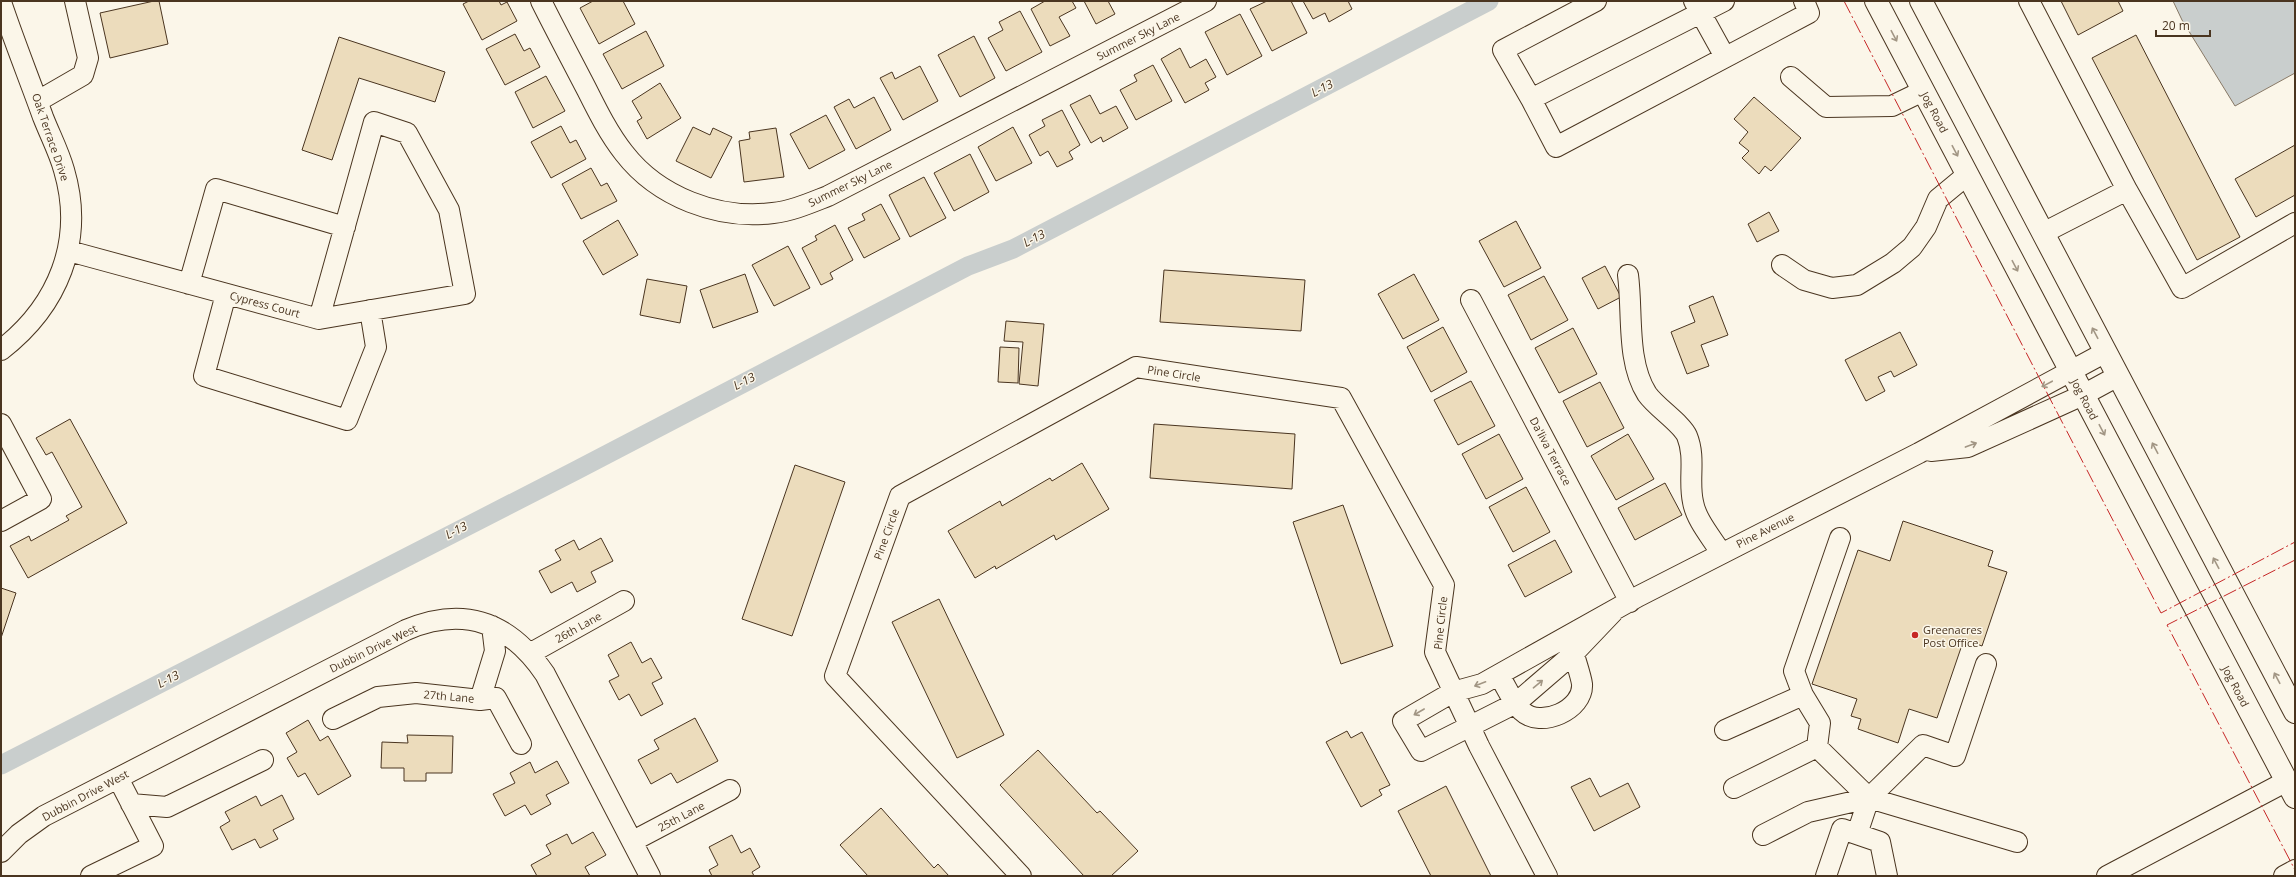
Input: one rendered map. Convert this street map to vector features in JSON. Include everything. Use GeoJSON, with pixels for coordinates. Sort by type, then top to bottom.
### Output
{"type":"FeatureCollection","features":[{"type":"Feature","properties":{"kind":"main road","name":"Jog Road"},"geometry":{"type":"LineString","coordinates":[[1876,1],[2291,789]]}},
{"type":"Feature","properties":{"kind":"main road"},"geometry":{"type":"LineString","coordinates":[[1921,1],[2295,712]]}},
{"type":"Feature","properties":{"kind":"street"},"geometry":{"type":"LineString","coordinates":[[38,101],[83,75],[88,58],[75,1]]}},
{"type":"Feature","properties":{"kind":"street","name":"Summer Sky Lane"},"geometry":{"type":"LineString","coordinates":[[541,1],[617,145],[644,174],[676,196],[701,207],[726,212],[753,214],[773,213],[799,208],[828,196],[1206,1]]}},
{"type":"Feature","properties":{"kind":"street"},"geometry":{"type":"LineString","coordinates":[[1596,1],[1503,50],[1532,99],[1556,147],[1809,13],[1804,1]]}},
{"type":"Feature","properties":{"kind":"street"},"geometry":{"type":"LineString","coordinates":[[1532,99],[1697,7],[1724,1]]}},
{"type":"Feature","properties":{"kind":"street"},"geometry":{"type":"LineString","coordinates":[[2029,1],[2127,190],[2182,288],[2295,223]]}},
{"type":"Feature","properties":{"kind":"street","name":"Oak Terrace Drive"},"geometry":{"type":"LineString","coordinates":[[1,2],[64,170],[70,195],[71,221],[69,251],[57,284],[43,307],[18,337],[1,350]]}},
{"type":"Feature","properties":{"kind":"street"},"geometry":{"type":"LineString","coordinates":[[1697,7],[1725,58]]}},
{"type":"Feature","properties":{"kind":"street"},"geometry":{"type":"LineString","coordinates":[[1791,77],[1826,107],[1892,106],[1923,91]]}},
{"type":"Feature","properties":{"kind":"street","name":"Cypress Court"},"geometry":{"type":"LineString","coordinates":[[69,251],[319,319],[465,294],[449,210],[407,133],[374,122],[345,227]]}},
{"type":"Feature","properties":{"kind":"street"},"geometry":{"type":"LineString","coordinates":[[1782,265],[1804,280],[1832,288],[1857,284],[1893,263],[1912,247],[1926,227],[1938,199],[1967,175]]}},
{"type":"Feature","properties":{"kind":"street"},"geometry":{"type":"LineString","coordinates":[[189,284],[216,189],[345,227],[319,319]]}},
{"type":"Feature","properties":{"kind":"street"},"geometry":{"type":"LineString","coordinates":[[2043,233],[2127,190]]}},
{"type":"Feature","properties":{"kind":"street"},"geometry":{"type":"LineString","coordinates":[[1628,275],[1632,302],[1631,332],[1636,368],[1648,394],[1686,434],[1692,455],[1693,504],[1721,553]]}},
{"type":"Feature","properties":{"kind":"street"},"geometry":{"type":"LineString","coordinates":[[226,294],[204,376],[347,420],[376,347],[370,310]]}},
{"type":"Feature","properties":{"kind":"street","name":"Da'liva Terrace"},"geometry":{"type":"LineString","coordinates":[[1472,300],[1630,602]]}},
{"type":"Feature","properties":{"kind":"street","name":"Pine Avenue"},"geometry":{"type":"LineString","coordinates":[[1572,645],[1499,674],[1482,684],[1453,692],[1403,721],[1421,751],[1516,703],[1572,645],[1613,612],[1721,553],[1919,452],[2106,352]]}},
{"type":"Feature","properties":{"kind":"street","name":"Pine Circle"},"geometry":{"type":"LineString","coordinates":[[1021,876],[835,676],[900,496],[1136,367],[1341,398],[1444,585],[1435,652],[1469,726],[1547,876]]}},
{"type":"Feature","properties":{"kind":"street","name":"Pine Avenue"},"geometry":{"type":"LineString","coordinates":[[1919,452],[1968,447],[2083,395],[2118,376]]}},
{"type":"Feature","properties":{"kind":"street"},"geometry":{"type":"LineString","coordinates":[[1,424],[41,499],[1,521]]}},
{"type":"Feature","properties":{"kind":"street"},"geometry":{"type":"LineString","coordinates":[[1817,746],[1820,723],[1803,695],[1794,670],[1840,538]]}},
{"type":"Feature","properties":{"kind":"street","name":"26th Lane"},"geometry":{"type":"LineString","coordinates":[[531,653],[624,601]]}},
{"type":"Feature","properties":{"kind":"street","name":"Dubbin Drive West"},"geometry":{"type":"LineString","coordinates":[[1,852],[31,824],[420,624],[432,621],[458,619],[492,626],[510,636],[531,653],[545,674],[650,876]]}},
{"type":"Feature","properties":{"kind":"street","name":"27th Lane"},"geometry":{"type":"LineString","coordinates":[[333,719],[378,697],[416,693],[480,700],[495,651],[492,626]]}},
{"type":"Feature","properties":{"kind":"street"},"geometry":{"type":"LineString","coordinates":[[1499,674],[1522,712],[1539,720],[1554,717],[1570,707],[1578,697],[1582,685],[1572,645]]}},
{"type":"Feature","properties":{"kind":"street"},"geometry":{"type":"LineString","coordinates":[[1857,834],[1869,798],[1923,746],[1955,756],[1986,664]]}},
{"type":"Feature","properties":{"kind":"street"},"geometry":{"type":"LineString","coordinates":[[1725,730],[1803,695]]}},
{"type":"Feature","properties":{"kind":"street"},"geometry":{"type":"LineString","coordinates":[[480,700],[496,698],[521,744]]}},
{"type":"Feature","properties":{"kind":"street"},"geometry":{"type":"LineString","coordinates":[[1817,746],[1869,798],[2017,842]]}},
{"type":"Feature","properties":{"kind":"street"},"geometry":{"type":"LineString","coordinates":[[1734,788],[1817,746]]}},
{"type":"Feature","properties":{"kind":"street"},"geometry":{"type":"LineString","coordinates":[[131,804],[167,807],[263,760]]}},
{"type":"Feature","properties":{"kind":"street"},"geometry":{"type":"LineString","coordinates":[[91,876],[153,846],[118,778]]}},
{"type":"Feature","properties":{"kind":"street"},"geometry":{"type":"LineString","coordinates":[[2107,876],[2291,789]]}},
{"type":"Feature","properties":{"kind":"street","name":"25th Lane"},"geometry":{"type":"LineString","coordinates":[[633,841],[730,790]]}},
{"type":"Feature","properties":{"kind":"street"},"geometry":{"type":"LineString","coordinates":[[1763,835],[1808,812],[1869,798]]}},
{"type":"Feature","properties":{"kind":"street"},"geometry":{"type":"LineString","coordinates":[[1826,876],[1842,829],[1880,842],[1887,876]]}},
{"type":"Feature","properties":{"kind":"street"},"geometry":{"type":"LineString","coordinates":[[2284,876],[2295,870]]}},
{"type":"Feature","properties":{"kind":"shaded area"},"geometry":{"type":"Polygon","coordinates":[[[2173,1],[2295,1],[2295,73],[2235,106],[2182,20],[2173,1]]]}},
{"type":"Feature","properties":{"kind":"building"},"geometry":{"type":"Polygon","coordinates":[[[159,1],[168,44],[110,58],[100,13],[159,1]]]}},
{"type":"Feature","properties":{"kind":"building"},"geometry":{"type":"Polygon","coordinates":[[[469,1],[499,1],[501,5],[507,2],[517,21],[482,40],[463,4],[469,1]]]}},
{"type":"Feature","properties":{"kind":"building"},"geometry":{"type":"Polygon","coordinates":[[[593,1],[623,1],[635,24],[599,44],[580,8],[593,1]]]}},
{"type":"Feature","properties":{"kind":"building"},"geometry":{"type":"Polygon","coordinates":[[[1045,1],[1072,1],[1076,8],[1059,17],[1070,36],[1050,46],[1031,9],[1045,1]]]}},
{"type":"Feature","properties":{"kind":"building"},"geometry":{"type":"Polygon","coordinates":[[[1084,1],[1108,1],[1115,14],[1096,24],[1084,1]]]}},
{"type":"Feature","properties":{"kind":"building"},"geometry":{"type":"Polygon","coordinates":[[[1267,1],[1291,1],[1307,33],[1272,51],[1250,9],[1267,1]]]}},
{"type":"Feature","properties":{"kind":"building"},"geometry":{"type":"Polygon","coordinates":[[[1303,1],[1348,1],[1352,9],[1329,22],[1325,13],[1313,19],[1303,1]]]}},
{"type":"Feature","properties":{"kind":"building"},"geometry":{"type":"Polygon","coordinates":[[[2061,1],[2118,1],[2123,11],[2078,35],[2061,1]]]}},
{"type":"Feature","properties":{"kind":"building"},"geometry":{"type":"Polygon","coordinates":[[[1020,11],[1042,52],[1006,71],[988,38],[1003,30],[999,22],[1020,11]]]}},
{"type":"Feature","properties":{"kind":"building"},"geometry":{"type":"Polygon","coordinates":[[[1240,14],[1262,56],[1227,75],[1205,32],[1240,14]]]}},
{"type":"Feature","properties":{"kind":"building"},"geometry":{"type":"Polygon","coordinates":[[[646,31],[664,66],[622,89],[603,54],[646,31]]]}},
{"type":"Feature","properties":{"kind":"building"},"geometry":{"type":"Polygon","coordinates":[[[515,34],[524,51],[530,48],[540,67],[505,85],[486,49],[515,34]]]}},
{"type":"Feature","properties":{"kind":"building"},"geometry":{"type":"Polygon","coordinates":[[[2136,35],[2240,237],[2197,260],[2092,58],[2136,35]]]}},
{"type":"Feature","properties":{"kind":"building"},"geometry":{"type":"Polygon","coordinates":[[[974,36],[995,78],[960,97],[938,55],[974,36]]]}},
{"type":"Feature","properties":{"kind":"building"},"geometry":{"type":"Polygon","coordinates":[[[339,37],[445,72],[435,102],[359,78],[332,160],[302,150],[339,37]]]}},
{"type":"Feature","properties":{"kind":"building"},"geometry":{"type":"Polygon","coordinates":[[[1180,48],[1190,68],[1206,59],[1216,77],[1205,83],[1209,90],[1185,103],[1161,59],[1180,48]]]}},
{"type":"Feature","properties":{"kind":"building"},"geometry":{"type":"Polygon","coordinates":[[[1153,65],[1172,101],[1136,120],[1120,90],[1137,81],[1134,75],[1153,65]]]}},
{"type":"Feature","properties":{"kind":"building"},"geometry":{"type":"Polygon","coordinates":[[[920,66],[938,101],[903,120],[880,78],[892,72],[895,79],[920,66]]]}},
{"type":"Feature","properties":{"kind":"building"},"geometry":{"type":"Polygon","coordinates":[[[546,76],[565,111],[533,128],[515,92],[546,76]]]}},
{"type":"Feature","properties":{"kind":"building"},"geometry":{"type":"Polygon","coordinates":[[[660,83],[681,118],[647,139],[637,121],[642,118],[632,101],[660,83]]]}},
{"type":"Feature","properties":{"kind":"building"},"geometry":{"type":"Polygon","coordinates":[[[1090,95],[1100,114],[1116,106],[1128,128],[1103,142],[1101,137],[1091,143],[1070,105],[1090,95]]]}},
{"type":"Feature","properties":{"kind":"building"},"geometry":{"type":"Polygon","coordinates":[[[874,97],[891,130],[856,149],[834,107],[849,99],[854,108],[874,97]]]}},
{"type":"Feature","properties":{"kind":"building"},"geometry":{"type":"Polygon","coordinates":[[[1754,97],[1801,138],[1771,171],[1765,166],[1759,174],[1742,158],[1749,151],[1739,143],[1748,132],[1734,119],[1754,97]]]}},
{"type":"Feature","properties":{"kind":"building"},"geometry":{"type":"Polygon","coordinates":[[[1062,110],[1080,145],[1069,152],[1073,159],[1057,167],[1048,151],[1040,156],[1029,135],[1045,126],[1042,120],[1062,110]]]}},
{"type":"Feature","properties":{"kind":"building"},"geometry":{"type":"Polygon","coordinates":[[[826,115],[845,150],[809,169],[790,134],[826,115]]]}},
{"type":"Feature","properties":{"kind":"building"},"geometry":{"type":"Polygon","coordinates":[[[561,126],[570,143],[576,140],[586,159],[551,178],[531,142],[561,126]]]}},
{"type":"Feature","properties":{"kind":"building"},"geometry":{"type":"Polygon","coordinates":[[[693,127],[710,135],[713,128],[732,137],[711,178],[676,161],[693,127]]]}},
{"type":"Feature","properties":{"kind":"building"},"geometry":{"type":"Polygon","coordinates":[[[1013,127],[1032,163],[996,181],[978,147],[1013,127]]]}},
{"type":"Feature","properties":{"kind":"building"},"geometry":{"type":"Polygon","coordinates":[[[776,128],[784,177],[744,182],[739,141],[750,139],[749,132],[776,128]]]}},
{"type":"Feature","properties":{"kind":"building"},"geometry":{"type":"Polygon","coordinates":[[[2295,145],[2295,195],[2256,217],[2235,179],[2295,145]]]}},
{"type":"Feature","properties":{"kind":"building"},"geometry":{"type":"Polygon","coordinates":[[[970,154],[989,192],[954,211],[934,173],[970,154]]]}},
{"type":"Feature","properties":{"kind":"building"},"geometry":{"type":"Polygon","coordinates":[[[591,168],[601,186],[607,183],[617,201],[581,219],[562,184],[591,168]]]}},
{"type":"Feature","properties":{"kind":"building"},"geometry":{"type":"Polygon","coordinates":[[[924,177],[946,218],[910,237],[889,195],[924,177]]]}},
{"type":"Feature","properties":{"kind":"building"},"geometry":{"type":"Polygon","coordinates":[[[881,204],[900,239],[864,258],[848,228],[865,220],[862,214],[881,204]]]}},
{"type":"Feature","properties":{"kind":"building"},"geometry":{"type":"Polygon","coordinates":[[[1769,212],[1779,231],[1757,242],[1748,224],[1769,212]]]}},
{"type":"Feature","properties":{"kind":"building"},"geometry":{"type":"Polygon","coordinates":[[[618,220],[638,255],[603,275],[583,241],[618,220]]]}},
{"type":"Feature","properties":{"kind":"building"},"geometry":{"type":"Polygon","coordinates":[[[1516,221],[1541,268],[1504,287],[1479,241],[1516,221]]]}},
{"type":"Feature","properties":{"kind":"building"},"geometry":{"type":"Polygon","coordinates":[[[835,225],[853,260],[830,273],[833,279],[821,285],[802,248],[817,240],[815,236],[835,225]]]}},
{"type":"Feature","properties":{"kind":"building"},"geometry":{"type":"Polygon","coordinates":[[[788,246],[810,288],[774,306],[752,265],[788,246]]]}},
{"type":"Feature","properties":{"kind":"building"},"geometry":{"type":"Polygon","coordinates":[[[1605,266],[1621,297],[1598,309],[1582,278],[1605,266]]]}},
{"type":"Feature","properties":{"kind":"building"},"geometry":{"type":"Polygon","coordinates":[[[1164,270],[1305,280],[1301,331],[1160,322],[1164,270]]]}},
{"type":"Feature","properties":{"kind":"building"},"geometry":{"type":"Polygon","coordinates":[[[745,274],[758,312],[713,328],[700,290],[745,274]]]}},
{"type":"Feature","properties":{"kind":"building"},"geometry":{"type":"Polygon","coordinates":[[[1414,274],[1439,320],[1403,339],[1378,294],[1414,274]]]}},
{"type":"Feature","properties":{"kind":"building"},"geometry":{"type":"Polygon","coordinates":[[[1544,276],[1568,320],[1531,340],[1508,295],[1544,276]]]}},
{"type":"Feature","properties":{"kind":"building"},"geometry":{"type":"Polygon","coordinates":[[[647,279],[687,286],[680,323],[640,315],[647,279]]]}},
{"type":"Feature","properties":{"kind":"building"},"geometry":{"type":"Polygon","coordinates":[[[1713,296],[1728,335],[1701,345],[1709,366],[1687,374],[1671,332],[1695,322],[1689,306],[1713,296]]]}},
{"type":"Feature","properties":{"kind":"building"},"geometry":{"type":"Polygon","coordinates":[[[1006,321],[1044,324],[1038,386],[1019,384],[1023,342],[1004,341],[1006,321]]]}},
{"type":"Feature","properties":{"kind":"building"},"geometry":{"type":"Polygon","coordinates":[[[1443,327],[1467,372],[1431,392],[1407,347],[1443,327]]]}},
{"type":"Feature","properties":{"kind":"building"},"geometry":{"type":"Polygon","coordinates":[[[1573,328],[1597,374],[1559,393],[1535,348],[1573,328]]]}},
{"type":"Feature","properties":{"kind":"building"},"geometry":{"type":"Polygon","coordinates":[[[1900,332],[1917,365],[1894,377],[1891,371],[1878,377],[1885,391],[1866,401],[1845,360],[1900,332]]]}},
{"type":"Feature","properties":{"kind":"building"},"geometry":{"type":"Polygon","coordinates":[[[1000,347],[1019,348],[1018,383],[998,382],[1000,347]]]}},
{"type":"Feature","properties":{"kind":"building"},"geometry":{"type":"Polygon","coordinates":[[[1471,381],[1495,426],[1458,445],[1434,400],[1471,381]]]}},
{"type":"Feature","properties":{"kind":"building"},"geometry":{"type":"Polygon","coordinates":[[[1600,382],[1624,428],[1587,447],[1563,401],[1600,382]]]}},
{"type":"Feature","properties":{"kind":"building"},"geometry":{"type":"Polygon","coordinates":[[[70,419],[127,523],[28,578],[10,546],[29,536],[31,541],[69,520],[66,516],[82,507],[52,452],[46,455],[36,438],[70,419]]]}},
{"type":"Feature","properties":{"kind":"building"},"geometry":{"type":"Polygon","coordinates":[[[1154,424],[1295,434],[1292,489],[1150,478],[1154,424]]]}},
{"type":"Feature","properties":{"kind":"building"},"geometry":{"type":"Polygon","coordinates":[[[1499,434],[1523,479],[1486,499],[1462,454],[1499,434]]]}},
{"type":"Feature","properties":{"kind":"building"},"geometry":{"type":"Polygon","coordinates":[[[1628,434],[1654,479],[1616,500],[1591,456],[1628,434]]]}},
{"type":"Feature","properties":{"kind":"building"},"geometry":{"type":"Polygon","coordinates":[[[1082,463],[1109,509],[1056,540],[1054,535],[996,569],[995,566],[975,578],[948,531],[1000,501],[1002,506],[1050,478],[1052,481],[1082,463]]]}},
{"type":"Feature","properties":{"kind":"building"},"geometry":{"type":"Polygon","coordinates":[[[795,465],[845,482],[792,636],[742,619],[795,465]]]}},
{"type":"Feature","properties":{"kind":"building"},"geometry":{"type":"Polygon","coordinates":[[[1665,483],[1682,515],[1635,540],[1618,508],[1665,483]]]}},
{"type":"Feature","properties":{"kind":"building"},"geometry":{"type":"Polygon","coordinates":[[[1526,487],[1550,532],[1513,552],[1489,507],[1526,487]]]}},
{"type":"Feature","properties":{"kind":"building"},"geometry":{"type":"Polygon","coordinates":[[[1343,505],[1393,646],[1341,664],[1293,522],[1343,505]]]}},
{"type":"Feature","properties":{"kind":"building"},"geometry":{"type":"Polygon","coordinates":[[[1903,521],[1993,551],[1988,566],[2007,572],[1982,646],[1964,639],[1937,718],[1909,709],[1898,743],[1858,729],[1861,719],[1851,716],[1857,699],[1812,684],[1858,550],[1890,561],[1903,521]]]}},
{"type":"Feature","properties":{"kind":"building"},"geometry":{"type":"Polygon","coordinates":[[[601,538],[613,561],[591,572],[596,582],[577,592],[572,582],[551,593],[539,571],[561,560],[555,550],[574,540],[579,550],[601,538]]]}},
{"type":"Feature","properties":{"kind":"building"},"geometry":{"type":"Polygon","coordinates":[[[1555,540],[1572,572],[1525,597],[1508,565],[1555,540]]]}},
{"type":"Feature","properties":{"kind":"building"},"geometry":{"type":"Polygon","coordinates":[[[1,588],[16,593],[1,638],[1,588]]]}},
{"type":"Feature","properties":{"kind":"building"},"geometry":{"type":"Polygon","coordinates":[[[939,599],[1004,735],[957,758],[892,622],[939,599]]]}},
{"type":"Feature","properties":{"kind":"building"},"geometry":{"type":"Polygon","coordinates":[[[631,642],[642,663],[651,658],[662,678],[652,683],[663,704],[641,716],[629,694],[619,700],[609,681],[619,676],[608,655],[631,642]]]}},
{"type":"Feature","properties":{"kind":"building"},"geometry":{"type":"Polygon","coordinates":[[[695,718],[718,761],[677,783],[671,773],[651,784],[638,760],[659,749],[654,740],[695,718]]]}},
{"type":"Feature","properties":{"kind":"building"},"geometry":{"type":"Polygon","coordinates":[[[308,720],[320,741],[328,736],[351,776],[318,795],[305,773],[298,777],[287,758],[297,752],[286,733],[308,720]]]}},
{"type":"Feature","properties":{"kind":"building"},"geometry":{"type":"Polygon","coordinates":[[[1347,731],[1351,738],[1362,732],[1390,785],[1379,790],[1382,795],[1361,807],[1326,742],[1347,731]]]}},
{"type":"Feature","properties":{"kind":"building"},"geometry":{"type":"Polygon","coordinates":[[[407,735],[453,736],[452,773],[426,773],[426,781],[404,781],[404,768],[381,768],[382,742],[408,743],[407,735]]]}},
{"type":"Feature","properties":{"kind":"building"},"geometry":{"type":"Polygon","coordinates":[[[1038,750],[1097,813],[1100,811],[1138,851],[1111,876],[1084,876],[1000,785],[1038,750]]]}},
{"type":"Feature","properties":{"kind":"building"},"geometry":{"type":"Polygon","coordinates":[[[557,761],[569,783],[546,795],[551,804],[531,815],[525,805],[505,816],[493,794],[515,783],[510,773],[530,762],[535,773],[557,761]]]}},
{"type":"Feature","properties":{"kind":"building"},"geometry":{"type":"Polygon","coordinates":[[[1590,778],[1600,797],[1628,783],[1640,807],[1594,831],[1571,787],[1590,778]]]}},
{"type":"Feature","properties":{"kind":"building"},"geometry":{"type":"Polygon","coordinates":[[[1446,786],[1491,876],[1431,876],[1398,811],[1446,786]]]}},
{"type":"Feature","properties":{"kind":"building"},"geometry":{"type":"Polygon","coordinates":[[[282,795],[294,819],[273,830],[278,839],[260,848],[255,839],[232,850],[220,827],[230,821],[225,812],[256,796],[261,806],[282,795]]]}},
{"type":"Feature","properties":{"kind":"building"},"geometry":{"type":"Polygon","coordinates":[[[881,808],[934,868],[938,864],[949,876],[868,876],[840,845],[881,808]]]}},
{"type":"Feature","properties":{"kind":"building"},"geometry":{"type":"Polygon","coordinates":[[[593,832],[606,855],[585,867],[590,876],[537,876],[531,865],[551,854],[546,845],[567,834],[572,844],[593,832]]]}},
{"type":"Feature","properties":{"kind":"building"},"geometry":{"type":"Polygon","coordinates":[[[732,835],[741,853],[750,848],[760,867],[752,872],[754,876],[712,876],[709,870],[718,865],[709,847],[732,835]]]}},
{"type":"Feature","properties":{"kind":"waterway","name":"L-13"},"geometry":{"type":"LineString","coordinates":[[1,765],[575,471],[968,266],[1013,249],[1489,1]]}},
{"type":"Feature","properties":{"kind":"power"},"geometry":{"type":"LineString","coordinates":[[1844,1],[2161,613],[2295,542]]}},
{"type":"Feature","properties":{"kind":"power"},"geometry":{"type":"LineString","coordinates":[[2295,560],[2167,625],[2295,870]]}},
{"type":"Feature","properties":{"kind":"place","name":"Greenacres Post Office"},"geometry":{"type":"Point","coordinates":[1915,635]}}]}
